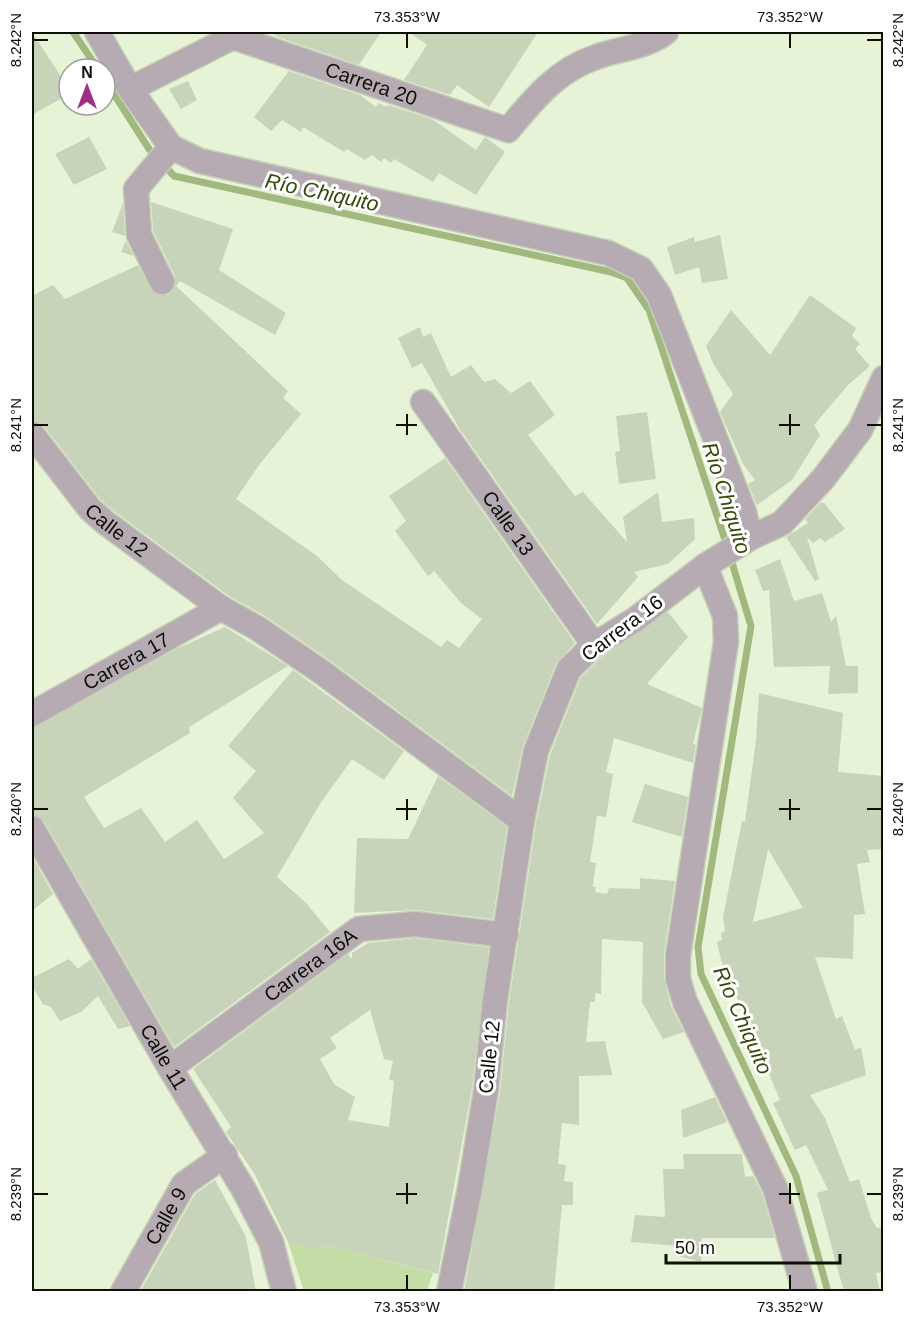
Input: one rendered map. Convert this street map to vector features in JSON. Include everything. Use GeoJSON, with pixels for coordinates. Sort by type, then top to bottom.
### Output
{"type":"FeatureCollection","features":[{"type":"Feature","properties":{"kind":"street"},"geometry":{"type":"LineString","coordinates":[[97,32],[168,151],[200,161],[608,254],[641,269],[659,295],[744,512],[727,553],[726,642],[678,956],[678,979],[684,1002],[774,1188],[805,1292]]}},
{"type":"Feature","properties":{"kind":"street"},"geometry":{"type":"LineString","coordinates":[[620,32],[659,37]]}},
{"type":"Feature","properties":{"kind":"street"},"geometry":{"type":"LineString","coordinates":[[130,89],[235,34]]}},
{"type":"Feature","properties":{"kind":"street","name":"Carrera 20"},"geometry":{"type":"LineString","coordinates":[[235,34],[508,130],[538,94],[564,70],[659,37]]}},
{"type":"Feature","properties":{"kind":"street"},"geometry":{"type":"LineString","coordinates":[[162,282],[139,235],[136,189],[168,151]]}},
{"type":"Feature","properties":{"kind":"street","name":"Carrera 16"},"geometry":{"type":"LineString","coordinates":[[522,820],[536,751],[569,669],[594,645],[636,620],[727,553],[782,523],[823,479],[860,430],[884,378]]}},
{"type":"Feature","properties":{"kind":"street","name":"Calle 13"},"geometry":{"type":"LineString","coordinates":[[423,402],[594,645]]}},
{"type":"Feature","properties":{"kind":"street","name":"Calle 12"},"geometry":{"type":"LineString","coordinates":[[32,434],[90,509],[221,608],[258,628],[323,673],[522,820],[495,1000],[486,1090],[470,1188],[449,1292]]}},
{"type":"Feature","properties":{"kind":"street","name":"Carrera 17"},"geometry":{"type":"LineString","coordinates":[[32,714],[221,608]]}},
{"type":"Feature","properties":{"kind":"street","name":"Calle 11"},"geometry":{"type":"LineString","coordinates":[[32,828],[170,1068],[225,1155],[271,1242],[284,1292]]}},
{"type":"Feature","properties":{"kind":"street","name":"Carrera 16A"},"geometry":{"type":"LineString","coordinates":[[170,1068],[359,929],[414,924],[506,935]]}},
{"type":"Feature","properties":{"kind":"street","name":"Calle 9"},"geometry":{"type":"LineString","coordinates":[[123,1292],[184,1184],[225,1155]]}},
{"type":"Feature","properties":{"kind":"green space"},"geometry":{"type":"Polygon","coordinates":[[[288,1242],[310,1249],[331,1246],[433,1273],[427,1291],[304,1291],[288,1242]]]}},
{"type":"Feature","properties":{"kind":"building"},"geometry":{"type":"Polygon","coordinates":[[[32,32],[57,71],[57,101],[32,115],[32,32]]]}},
{"type":"Feature","properties":{"kind":"building"},"geometry":{"type":"Polygon","coordinates":[[[270,32],[381,32],[359,65],[278,37],[270,32]]]}},
{"type":"Feature","properties":{"kind":"building"},"geometry":{"type":"Polygon","coordinates":[[[409,32],[538,32],[489,107],[457,85],[450,95],[404,80],[427,45],[409,32]]]}},
{"type":"Feature","properties":{"kind":"building"},"geometry":{"type":"Polygon","coordinates":[[[289,71],[360,95],[376,107],[379,103],[386,107],[388,105],[432,119],[476,150],[485,137],[505,152],[476,195],[439,173],[433,182],[394,159],[391,163],[384,158],[381,162],[372,155],[365,160],[347,149],[344,152],[303,127],[301,132],[282,120],[271,131],[254,117],[289,71]]]}},
{"type":"Feature","properties":{"kind":"building"},"geometry":{"type":"Polygon","coordinates":[[[188,81],[197,100],[181,109],[169,89],[188,81]]]}},
{"type":"Feature","properties":{"kind":"building"},"geometry":{"type":"Polygon","coordinates":[[[89,137],[107,169],[74,185],[55,154],[89,137]]]}},
{"type":"Feature","properties":{"kind":"building"},"geometry":{"type":"Polygon","coordinates":[[[151,202],[233,229],[219,270],[286,313],[275,335],[180,281],[176,286],[288,391],[283,398],[301,414],[259,465],[236,499],[317,556],[342,580],[441,647],[447,640],[459,648],[482,619],[461,603],[434,571],[428,576],[395,531],[406,521],[389,496],[445,458],[575,643],[556,664],[523,746],[512,796],[332,662],[265,616],[229,596],[115,512],[100,499],[43,425],[32,419],[32,296],[53,285],[65,299],[138,265],[154,293],[168,295],[174,289],[175,276],[153,231],[151,202]]]}},
{"type":"Feature","properties":{"kind":"building"},"geometry":{"type":"Polygon","coordinates":[[[123,203],[125,236],[112,232],[123,203]]]}},
{"type":"Feature","properties":{"kind":"building"},"geometry":{"type":"Polygon","coordinates":[[[720,235],[728,279],[702,283],[699,267],[675,275],[667,247],[694,237],[695,242],[720,235]]]}},
{"type":"Feature","properties":{"kind":"building"},"geometry":{"type":"Polygon","coordinates":[[[126,241],[134,256],[121,252],[126,241]]]}},
{"type":"Feature","properties":{"kind":"building"},"geometry":{"type":"Polygon","coordinates":[[[810,295],[856,328],[852,336],[860,344],[855,349],[870,366],[848,385],[814,425],[820,435],[792,480],[757,505],[748,484],[755,480],[743,464],[720,412],[733,394],[714,365],[706,346],[731,310],[770,355],[810,295]]]}},
{"type":"Feature","properties":{"kind":"building"},"geometry":{"type":"Polygon","coordinates":[[[420,327],[423,337],[431,333],[451,377],[471,365],[484,382],[495,379],[511,393],[530,381],[555,415],[528,435],[575,496],[583,492],[627,542],[623,517],[658,492],[662,522],[694,518],[695,539],[668,564],[634,572],[638,577],[597,624],[459,428],[422,363],[412,368],[398,338],[420,327]]]}},
{"type":"Feature","properties":{"kind":"building"},"geometry":{"type":"Polygon","coordinates":[[[647,412],[656,479],[619,484],[615,452],[620,451],[616,416],[647,412]]]}},
{"type":"Feature","properties":{"kind":"building"},"geometry":{"type":"Polygon","coordinates":[[[820,503],[824,503],[845,529],[825,542],[820,538],[813,543],[807,537],[819,579],[815,581],[786,537],[808,523],[805,519],[820,503]]]}},
{"type":"Feature","properties":{"kind":"building"},"geometry":{"type":"Polygon","coordinates":[[[780,559],[794,601],[822,593],[831,622],[836,616],[846,666],[858,666],[858,693],[828,694],[830,666],[774,667],[769,590],[763,591],[755,570],[780,559]]]}},
{"type":"Feature","properties":{"kind":"building"},"geometry":{"type":"Polygon","coordinates":[[[668,612],[688,637],[647,684],[702,708],[693,744],[696,745],[693,763],[614,738],[606,772],[613,774],[606,817],[597,816],[590,862],[596,863],[593,887],[596,887],[595,892],[607,894],[609,888],[640,889],[640,878],[675,881],[664,954],[664,979],[671,1006],[684,1032],[663,1039],[642,1002],[643,942],[602,939],[601,994],[595,993],[595,1002],[590,1002],[586,1042],[605,1041],[612,1075],[579,1076],[579,1125],[562,1123],[558,1164],[566,1165],[564,1181],[573,1182],[573,1205],[562,1205],[554,1292],[464,1292],[500,1092],[509,1002],[536,823],[550,755],[581,677],[603,656],[668,612]]]}},
{"type":"Feature","properties":{"kind":"building"},"geometry":{"type":"Polygon","coordinates":[[[225,627],[288,666],[189,727],[190,733],[84,797],[104,828],[141,808],[165,842],[197,820],[224,859],[264,833],[233,798],[256,771],[228,746],[293,670],[404,751],[384,780],[352,759],[320,804],[277,877],[306,903],[330,932],[174,1047],[44,821],[32,814],[32,728],[176,649],[225,627]]]}},
{"type":"Feature","properties":{"kind":"building"},"geometry":{"type":"Polygon","coordinates":[[[759,693],[843,713],[838,772],[884,776],[884,849],[867,850],[870,862],[857,864],[865,914],[854,915],[853,959],[815,957],[836,1019],[842,1016],[855,1050],[861,1047],[866,1075],[810,1095],[825,1118],[850,1182],[859,1179],[871,1218],[877,1228],[884,1227],[884,1272],[876,1273],[880,1292],[844,1292],[817,1193],[828,1190],[806,1145],[795,1150],[773,1103],[780,1100],[721,960],[717,942],[722,940],[721,933],[725,931],[723,917],[742,821],[745,822],[756,740],[759,693]],[[768,849],[753,922],[803,908],[768,849]]]}},
{"type":"Feature","properties":{"kind":"building"},"geometry":{"type":"Polygon","coordinates":[[[438,776],[507,827],[493,919],[416,910],[354,913],[357,838],[408,839],[438,776]]]}},
{"type":"Feature","properties":{"kind":"building"},"geometry":{"type":"Polygon","coordinates":[[[645,784],[688,797],[682,837],[632,822],[645,784]]]}},
{"type":"Feature","properties":{"kind":"building"},"geometry":{"type":"Polygon","coordinates":[[[32,856],[53,894],[32,911],[32,856]]]}},
{"type":"Feature","properties":{"kind":"building"},"geometry":{"type":"Polygon","coordinates":[[[415,938],[489,947],[472,1088],[438,1274],[331,1246],[310,1249],[288,1242],[254,1173],[226,1132],[231,1127],[193,1069],[348,954],[352,959],[352,953],[368,943],[415,938]],[[370,1010],[330,1038],[337,1048],[320,1059],[334,1084],[355,1097],[348,1120],[389,1127],[394,1081],[389,1079],[393,1061],[384,1059],[370,1010]]]}},
{"type":"Feature","properties":{"kind":"building"},"geometry":{"type":"Polygon","coordinates":[[[69,959],[78,969],[91,959],[130,1026],[118,1029],[98,996],[81,1012],[60,1021],[51,1007],[43,1004],[32,986],[32,978],[69,959]]]}},
{"type":"Feature","properties":{"kind":"building"},"geometry":{"type":"Polygon","coordinates":[[[715,1097],[727,1122],[683,1138],[681,1110],[715,1097]]]}},
{"type":"Feature","properties":{"kind":"building"},"geometry":{"type":"Polygon","coordinates":[[[683,1154],[742,1154],[745,1177],[753,1176],[762,1193],[775,1238],[702,1238],[701,1262],[678,1256],[678,1246],[631,1242],[635,1215],[665,1217],[663,1169],[684,1169],[683,1154]]]}},
{"type":"Feature","properties":{"kind":"building"},"geometry":{"type":"Polygon","coordinates":[[[215,1180],[246,1237],[256,1292],[140,1292],[195,1194],[215,1180]]]}},
{"type":"Feature","properties":{"kind":"waterway","name":"Río Chiquito"},"geometry":{"type":"LineString","coordinates":[[73,32],[90,57]]}},
{"type":"Feature","properties":{"kind":"waterway","name":"Río Chiquito"},"geometry":{"type":"LineString","coordinates":[[117,99],[149,149],[174,176],[611,272],[627,278],[649,310],[727,546]]}},
{"type":"Feature","properties":{"kind":"waterway","name":"Río Chiquito"},"geometry":{"type":"LineString","coordinates":[[730,556],[751,626],[698,947],[701,974],[796,1176],[828,1292]]}}]}
